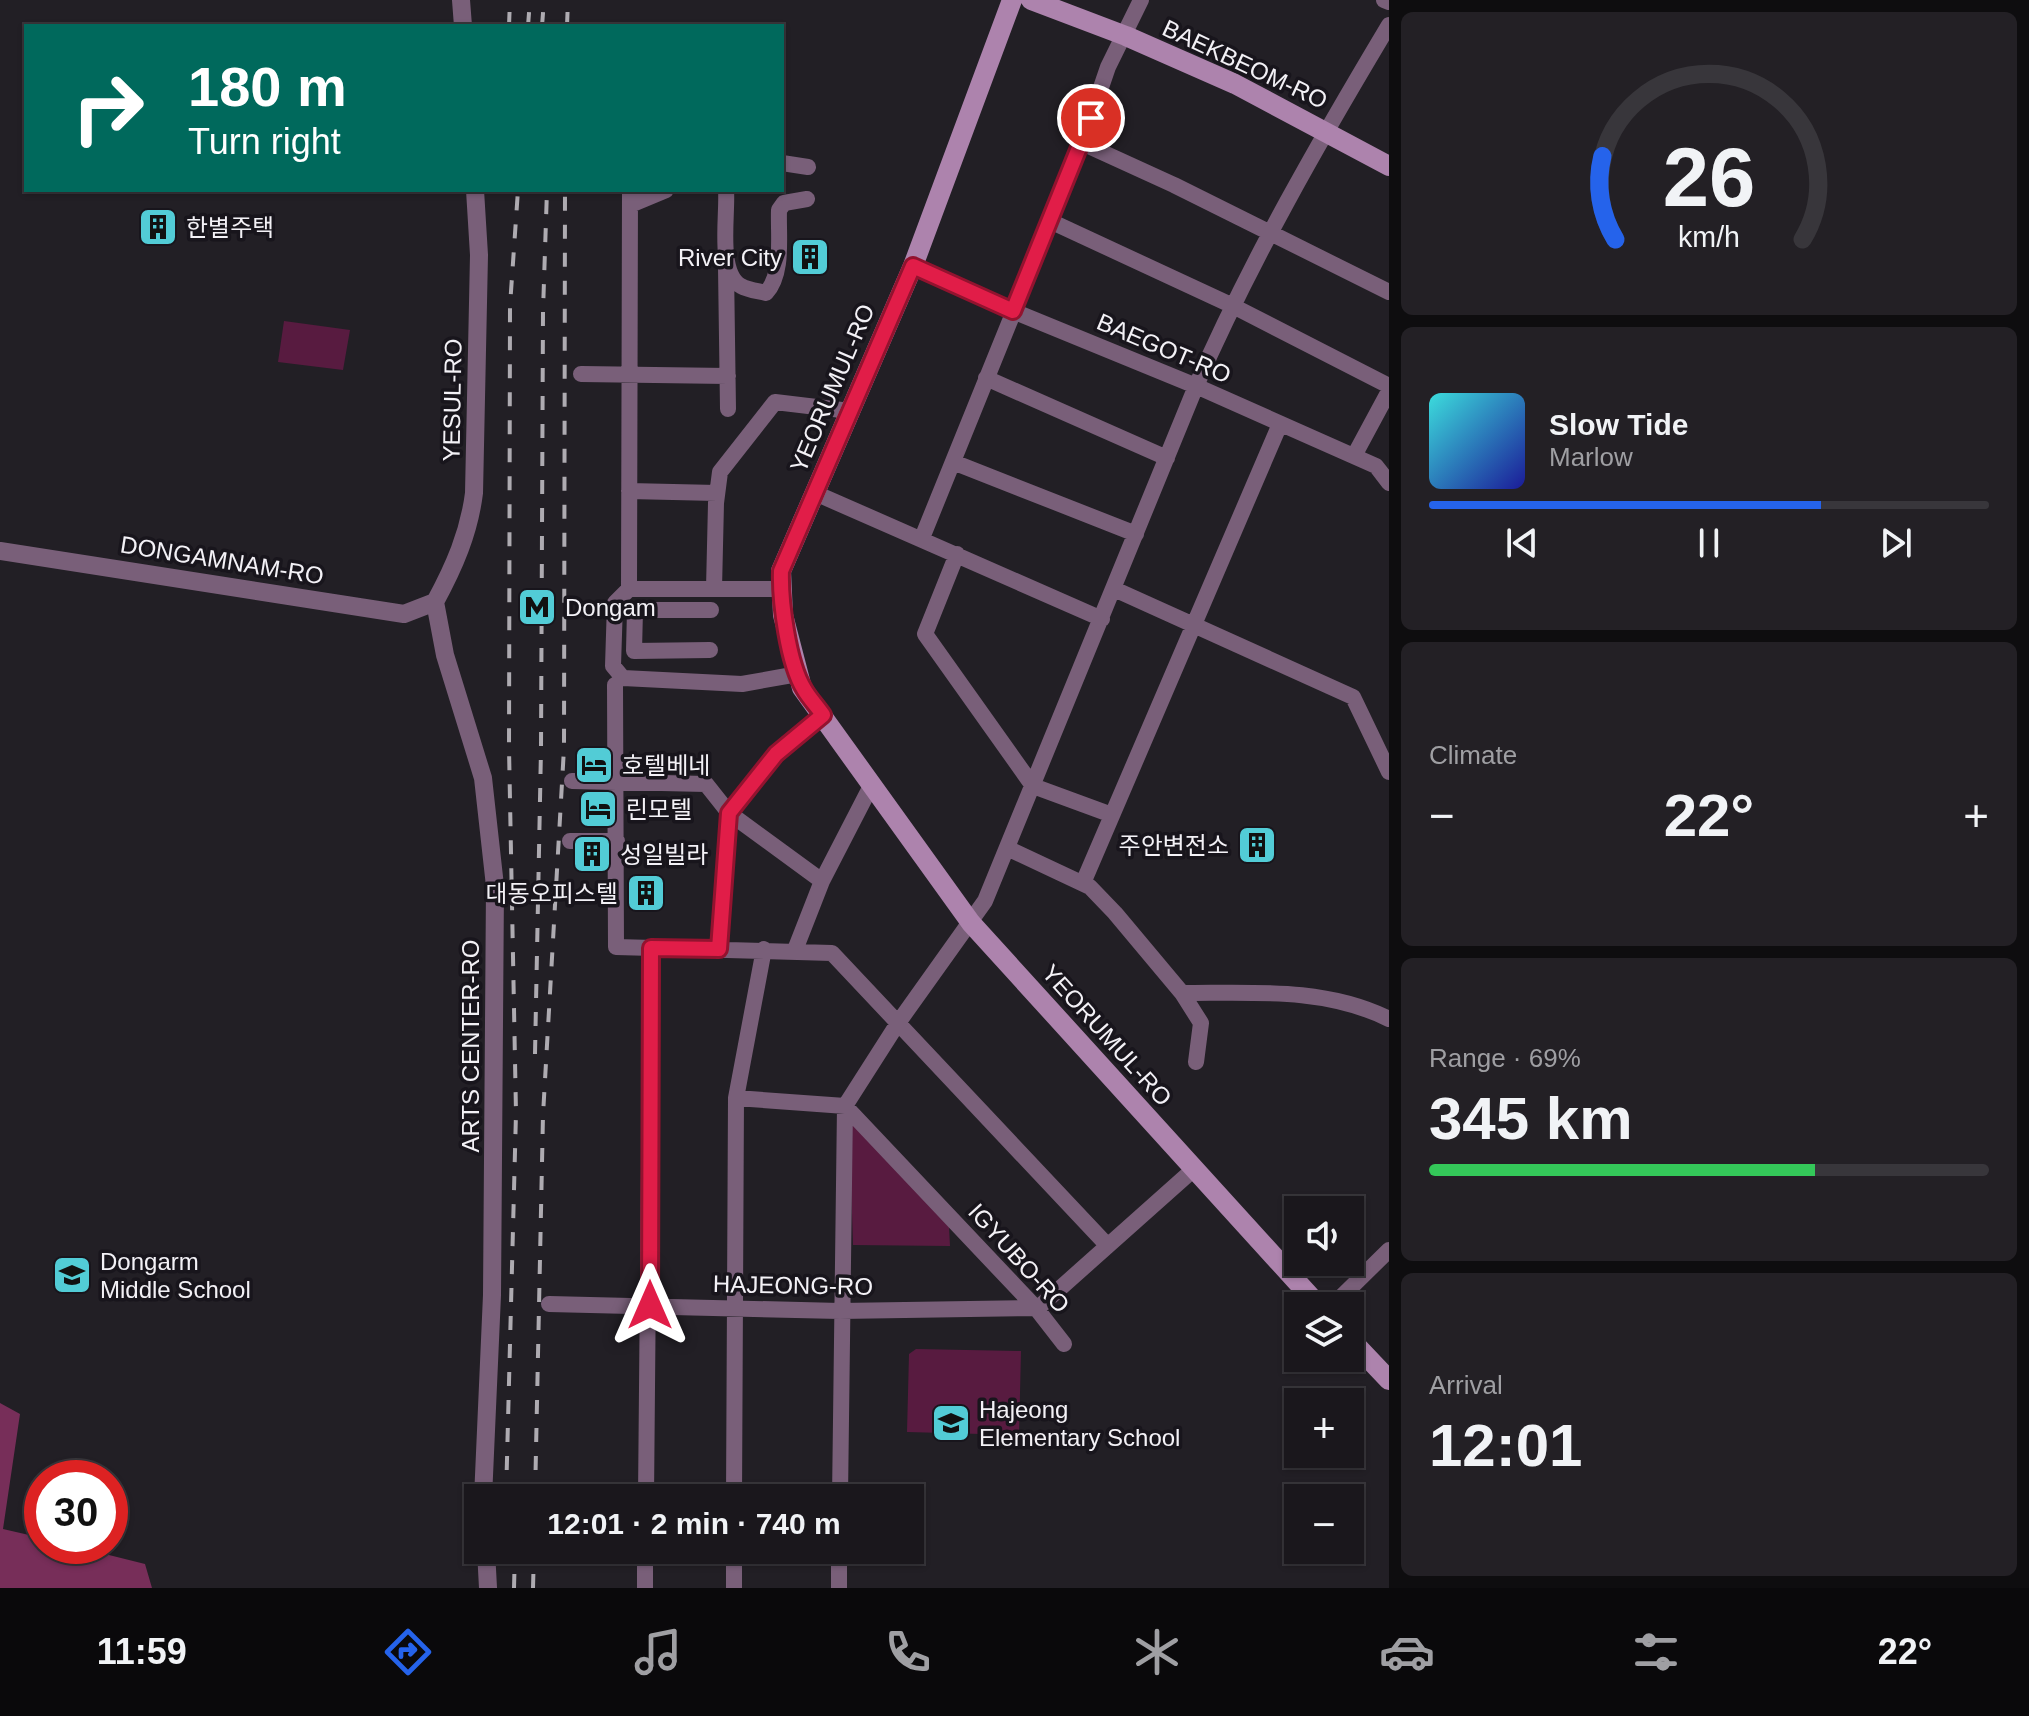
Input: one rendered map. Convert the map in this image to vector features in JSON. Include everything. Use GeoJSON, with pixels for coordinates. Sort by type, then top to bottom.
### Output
{"type":"FeatureCollection","features":[{"type":"Feature","properties":{"kind":"main road","name":"YEORUMUL-RO"},"geometry":{"type":"LineString","coordinates":[[1012,0],[913,266],[781,571],[786,632],[802,688],[971,923],[1306,1292]]}},
{"type":"Feature","properties":{"kind":"main road","name":"BAEKBEOM-RO"},"geometry":{"type":"LineString","coordinates":[[1031,0],[1126,36],[1235,84],[1389,166]]}},
{"type":"Feature","properties":{"kind":"main road"},"geometry":{"type":"LineString","coordinates":[[1364,1354],[1389,1380]]}},
{"type":"Feature","properties":{"kind":"street"},"geometry":{"type":"LineString","coordinates":[[461,0],[463,24]]}},
{"type":"Feature","properties":{"kind":"street"},"geometry":{"type":"LineString","coordinates":[[922,538],[1082,143],[1108,67],[1126,36],[1141,0]]}},
{"type":"Feature","properties":{"kind":"street"},"geometry":{"type":"LineString","coordinates":[[840,1484],[845,1106],[898,1023],[985,901],[1231,305],[1326,131],[1389,25]]}},
{"type":"Feature","properties":{"kind":"street"},"geometry":{"type":"LineString","coordinates":[[1082,143],[1389,292]]}},
{"type":"Feature","properties":{"kind":"street"},"geometry":{"type":"LineString","coordinates":[[784,163],[808,167]]}},
{"type":"Feature","properties":{"kind":"street","name":"YESUL-RO"},"geometry":{"type":"LineString","coordinates":[[435,602],[462,547],[471,520],[474,493],[479,255],[475,192]]}},
{"type":"Feature","properties":{"kind":"street"},"geometry":{"type":"LineString","coordinates":[[656,192],[630,197],[629,589],[615,603],[613,666],[623,678],[742,684],[798,674]]}},
{"type":"Feature","properties":{"kind":"street"},"geometry":{"type":"LineString","coordinates":[[726,192],[728,409]]}},
{"type":"Feature","properties":{"kind":"street"},"geometry":{"type":"LineString","coordinates":[[726,266],[733,280],[742,287],[766,293],[777,270],[779,210],[784,203],[807,199]]}},
{"type":"Feature","properties":{"kind":"street"},"geometry":{"type":"LineString","coordinates":[[1050,221],[1231,305],[1389,388],[1354,456]]}},
{"type":"Feature","properties":{"kind":"street","name":"BAEGOT-RO"},"geometry":{"type":"LineString","coordinates":[[913,266],[1376,466],[1389,483]]}},
{"type":"Feature","properties":{"kind":"street"},"geometry":{"type":"LineString","coordinates":[[581,374],[728,376]]}},
{"type":"Feature","properties":{"kind":"street"},"geometry":{"type":"LineString","coordinates":[[986,378],[1167,458]]}},
{"type":"Feature","properties":{"kind":"street"},"geometry":{"type":"LineString","coordinates":[[714,589],[720,472],[775,402],[850,411]]}},
{"type":"Feature","properties":{"kind":"street"},"geometry":{"type":"LineString","coordinates":[[1083,883],[1280,424]]}},
{"type":"Feature","properties":{"kind":"street"},"geometry":{"type":"LineString","coordinates":[[953,462],[1136,534]]}},
{"type":"Feature","properties":{"kind":"street"},"geometry":{"type":"LineString","coordinates":[[629,491],[717,493]]}},
{"type":"Feature","properties":{"kind":"street"},"geometry":{"type":"LineString","coordinates":[[815,493],[1102,619]]}},
{"type":"Feature","properties":{"kind":"street","name":"DONGAMNAM-RO"},"geometry":{"type":"LineString","coordinates":[[0,551],[404,614],[435,602]]}},
{"type":"Feature","properties":{"kind":"street"},"geometry":{"type":"LineString","coordinates":[[957,554],[925,634],[1033,786],[1112,815]]}},
{"type":"Feature","properties":{"kind":"street"},"geometry":{"type":"LineString","coordinates":[[629,589],[781,589]]}},
{"type":"Feature","properties":{"kind":"street"},"geometry":{"type":"LineString","coordinates":[[672,610],[692,589]]}},
{"type":"Feature","properties":{"kind":"street"},"geometry":{"type":"LineString","coordinates":[[1114,589],[1353,697],[1389,772]]}},
{"type":"Feature","properties":{"kind":"street","name":"ARTS CENTER-RO"},"geometry":{"type":"LineString","coordinates":[[435,602],[445,655],[483,778],[495,886],[492,1324],[484,1484]]}},
{"type":"Feature","properties":{"kind":"street"},"geometry":{"type":"LineString","coordinates":[[710,650],[634,651],[635,610],[711,610]]}},
{"type":"Feature","properties":{"kind":"street"},"geometry":{"type":"LineString","coordinates":[[640,651],[640,677]]}},
{"type":"Feature","properties":{"kind":"street"},"geometry":{"type":"LineString","coordinates":[[615,685],[616,947],[832,953],[1107,1245]]}},
{"type":"Feature","properties":{"kind":"street"},"geometry":{"type":"LineString","coordinates":[[719,949],[729,813],[776,754],[823,715]]}},
{"type":"Feature","properties":{"kind":"street"},"geometry":{"type":"LineString","coordinates":[[572,781],[706,784],[729,813],[822,881]]}},
{"type":"Feature","properties":{"kind":"street"},"geometry":{"type":"LineString","coordinates":[[795,950],[822,881],[871,786]]}},
{"type":"Feature","properties":{"kind":"street"},"geometry":{"type":"LineString","coordinates":[[570,841],[617,841]]}},
{"type":"Feature","properties":{"kind":"street"},"geometry":{"type":"LineString","coordinates":[[1007,848],[1083,883],[1115,913],[1182,993],[1201,1023],[1196,1062]]}},
{"type":"Feature","properties":{"kind":"street"},"geometry":{"type":"LineString","coordinates":[[646,1484],[651,948]]}},
{"type":"Feature","properties":{"kind":"street"},"geometry":{"type":"LineString","coordinates":[[734,1484],[736,1098],[764,949]]}},
{"type":"Feature","properties":{"kind":"street"},"geometry":{"type":"LineString","coordinates":[[1182,993],[1286,993],[1325,997],[1367,1008],[1389,1019]]}},
{"type":"Feature","properties":{"kind":"street"},"geometry":{"type":"LineString","coordinates":[[736,1098],[845,1106]]}},
{"type":"Feature","properties":{"kind":"street","name":"IGYUBO-RO"},"geometry":{"type":"LineString","coordinates":[[845,1106],[1037,1308],[1064,1344]]}},
{"type":"Feature","properties":{"kind":"street","name":"IGYUBO-RO"},"geometry":{"type":"LineString","coordinates":[[1037,1308],[1194,1169]]}},
{"type":"Feature","properties":{"kind":"street"},"geometry":{"type":"LineString","coordinates":[[1346,1292],[1389,1250]]}},
{"type":"Feature","properties":{"kind":"street","name":"HAJEONG-RO"},"geometry":{"type":"LineString","coordinates":[[549,1304],[840,1311],[1037,1308]]}},
{"type":"Feature","properties":{"kind":"street"},"geometry":{"type":"LineString","coordinates":[[487,1564],[488,1588]]}},
{"type":"Feature","properties":{"kind":"street"},"geometry":{"type":"LineString","coordinates":[[645,1564],[645,1588]]}},
{"type":"Feature","properties":{"kind":"street"},"geometry":{"type":"LineString","coordinates":[[734,1564],[734,1588]]}},
{"type":"Feature","properties":{"kind":"street"},"geometry":{"type":"LineString","coordinates":[[839,1564],[839,1588]]}},
{"type":"Feature","properties":{"kind":"shaded area"},"geometry":{"type":"Polygon","coordinates":[[[284,321],[350,330],[343,370],[278,362],[284,321]]]}},
{"type":"Feature","properties":{"kind":"shaded area"},"geometry":{"type":"Polygon","coordinates":[[[849,1120],[949,1227],[950,1246],[853,1245],[849,1120]]]}},
{"type":"Feature","properties":{"kind":"shaded area"},"geometry":{"type":"Polygon","coordinates":[[[916,1349],[1021,1351],[1019,1435],[907,1432],[909,1354],[916,1349]]]}},
{"type":"Feature","properties":{"kind":"shaded area"},"geometry":{"type":"Polygon","coordinates":[[[0,1403],[20,1414],[3,1529],[24,1534],[24,1564],[128,1564],[128,1560],[145,1564],[152,1588],[0,1588],[0,1403]]]}},
{"type":"Feature","properties":{"kind":"railway"},"geometry":{"type":"LineString","coordinates":[[509,24],[510,0]]}},
{"type":"Feature","properties":{"kind":"railway"},"geometry":{"type":"LineString","coordinates":[[528,24],[530,0]]}},
{"type":"Feature","properties":{"kind":"railway"},"geometry":{"type":"LineString","coordinates":[[542,24],[544,0]]}},
{"type":"Feature","properties":{"kind":"railway"},"geometry":{"type":"LineString","coordinates":[[567,24],[568,0]]}},
{"type":"Feature","properties":{"kind":"railway"},"geometry":{"type":"LineString","coordinates":[[506,1484],[516,1113],[509,748],[510,306],[518,192]]}},
{"type":"Feature","properties":{"kind":"railway"},"geometry":{"type":"LineString","coordinates":[[535,1054],[547,192]]}},
{"type":"Feature","properties":{"kind":"railway"},"geometry":{"type":"LineString","coordinates":[[535,1484],[543,1115],[564,748],[565,192]]}},
{"type":"Feature","properties":{"kind":"railway"},"geometry":{"type":"LineString","coordinates":[[514,1588],[515,1564]]}},
{"type":"Feature","properties":{"kind":"railway"},"geometry":{"type":"LineString","coordinates":[[533,1588],[534,1564]]}},
{"type":"Feature","properties":{"kind":"place","name":"한별주택"},"geometry":{"type":"Point","coordinates":[158,227]}},
{"type":"Feature","properties":{"kind":"place","name":"River City"},"geometry":{"type":"Point","coordinates":[810,257]}},
{"type":"Feature","properties":{"kind":"place","name":"Dongam"},"geometry":{"type":"Point","coordinates":[537,607]}},
{"type":"Feature","properties":{"kind":"place","name":"호텔베네"},"geometry":{"type":"Point","coordinates":[594,765]}},
{"type":"Feature","properties":{"kind":"place","name":"린모텔"},"geometry":{"type":"Point","coordinates":[598,809]}},
{"type":"Feature","properties":{"kind":"place","name":"주안변전소"},"geometry":{"type":"Point","coordinates":[1257,845]}},
{"type":"Feature","properties":{"kind":"place","name":"성일빌라"},"geometry":{"type":"Point","coordinates":[592,854]}},
{"type":"Feature","properties":{"kind":"place","name":"대동오피스텔"},"geometry":{"type":"Point","coordinates":[646,893]}},
{"type":"Feature","properties":{"kind":"place","name":"Dongarm Middle School"},"geometry":{"type":"Point","coordinates":[72,1275]}},
{"type":"Feature","properties":{"kind":"place","name":"Hajeong Elementary School"},"geometry":{"type":"Point","coordinates":[951,1423]}},
{"type":"Feature","properties":{"kind":"route"},"geometry":{"type":"LineString","coordinates":[[650,1305],[651,948],[719,949],[729,813],[776,754],[823,715],[802,688],[786,632],[781,571],[913,266],[1013,311],[1091,118]]}}]}
